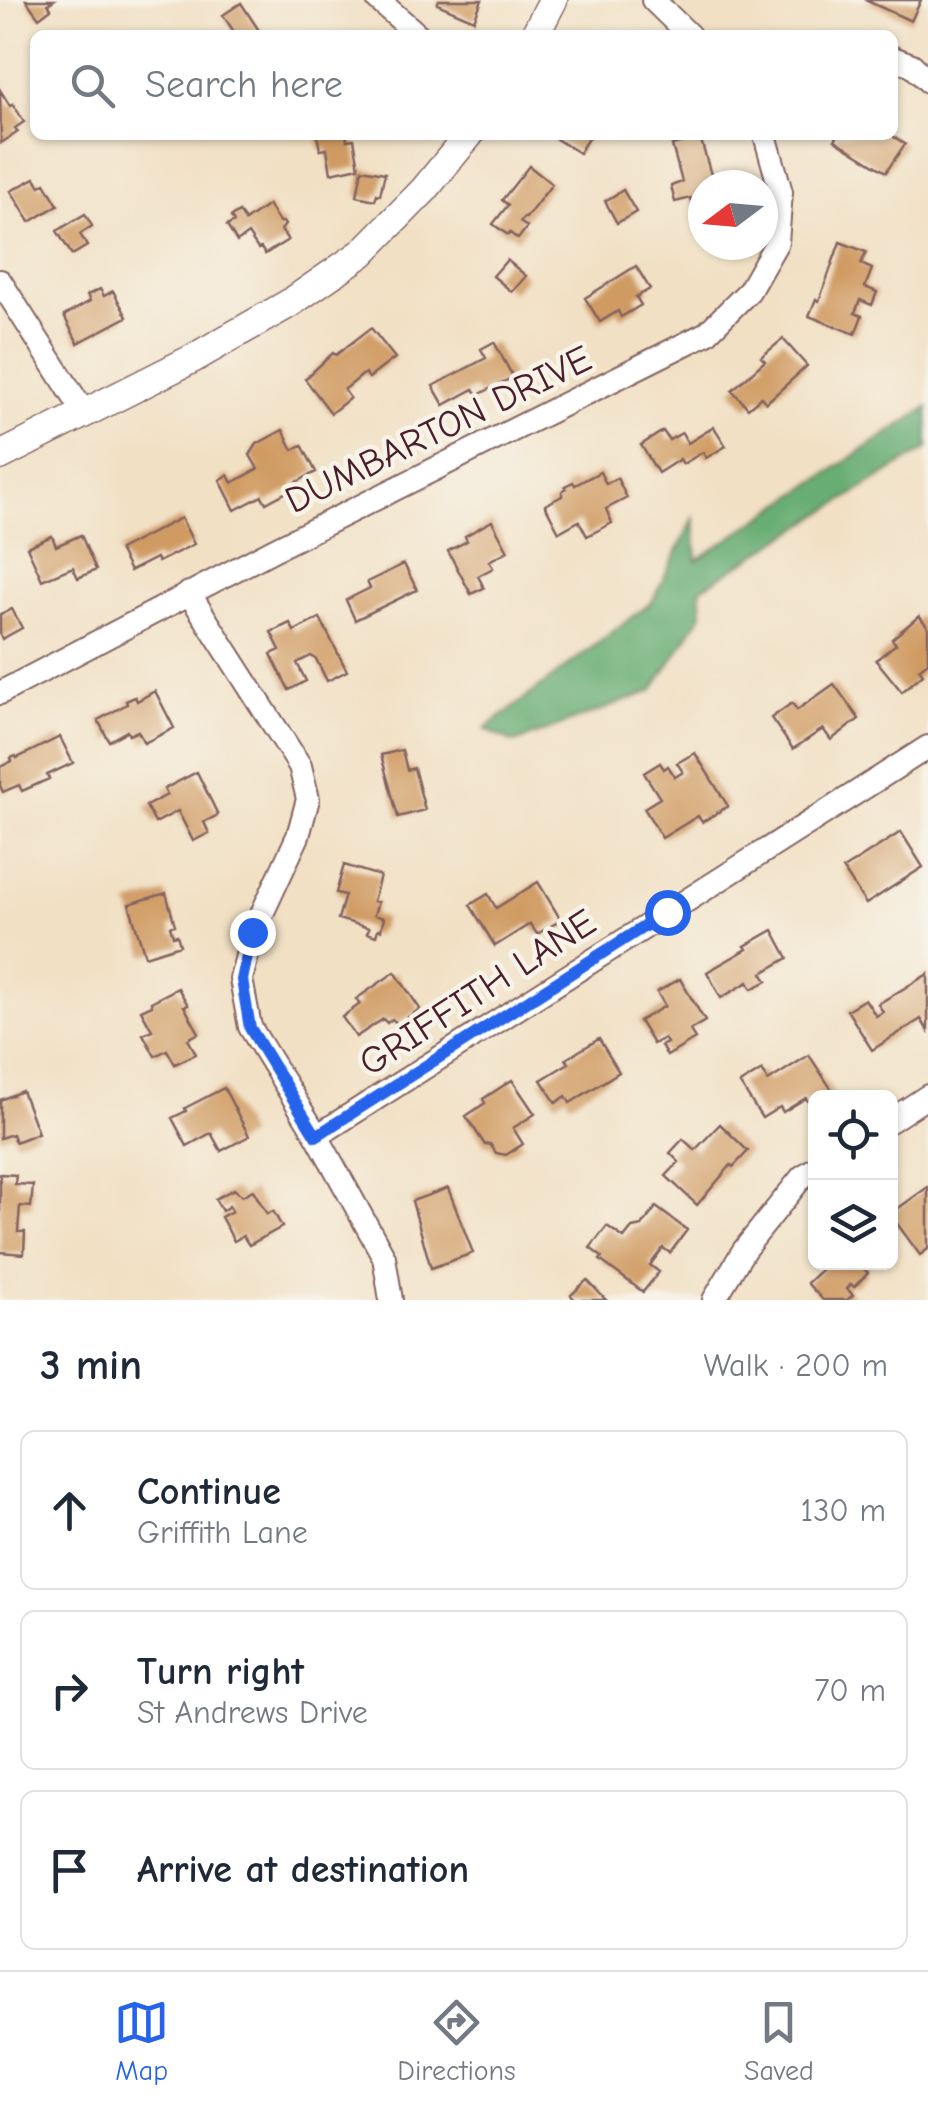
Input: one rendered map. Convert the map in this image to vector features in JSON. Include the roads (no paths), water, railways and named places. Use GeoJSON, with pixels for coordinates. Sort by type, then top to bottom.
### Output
{"type":"FeatureCollection","features":[{"type":"Feature","properties":{"kind":"street"},"geometry":{"type":"LineString","coordinates":[[378,0],[412,30]]}},
{"type":"Feature","properties":{"kind":"street"},"geometry":{"type":"LineString","coordinates":[[538,30],[553,0]]}},
{"type":"Feature","properties":{"kind":"street"},"geometry":{"type":"LineString","coordinates":[[653,0],[684,30]]}},
{"type":"Feature","properties":{"kind":"street"},"geometry":{"type":"LineString","coordinates":[[898,60],[912,65],[928,81]]}},
{"type":"Feature","properties":{"kind":"street"},"geometry":{"type":"LineString","coordinates":[[0,456],[192,359],[274,312],[362,253],[424,190],[465,140]]}},
{"type":"Feature","properties":{"kind":"street","name":"DUMBARTON DRIVE"},"geometry":{"type":"LineString","coordinates":[[0,694],[189,593],[707,334],[749,291],[777,242],[781,192],[766,140]]}},
{"type":"Feature","properties":{"kind":"street"},"geometry":{"type":"LineString","coordinates":[[0,281],[85,414]]}},
{"type":"Feature","properties":{"kind":"street"},"geometry":{"type":"LineString","coordinates":[[189,593],[300,766],[308,799],[298,836],[252,932],[242,980],[250,1028],[384,1257],[391,1300]]}},
{"type":"Feature","properties":{"kind":"street","name":"GRIFFITH LANE"},"geometry":{"type":"LineString","coordinates":[[316,1136],[928,747]]}},
{"type":"Feature","properties":{"kind":"street"},"geometry":{"type":"LineString","coordinates":[[898,1115],[928,1096]]}},
{"type":"Feature","properties":{"kind":"street"},"geometry":{"type":"LineString","coordinates":[[714,1300],[744,1250],[808,1173]]}}]}
